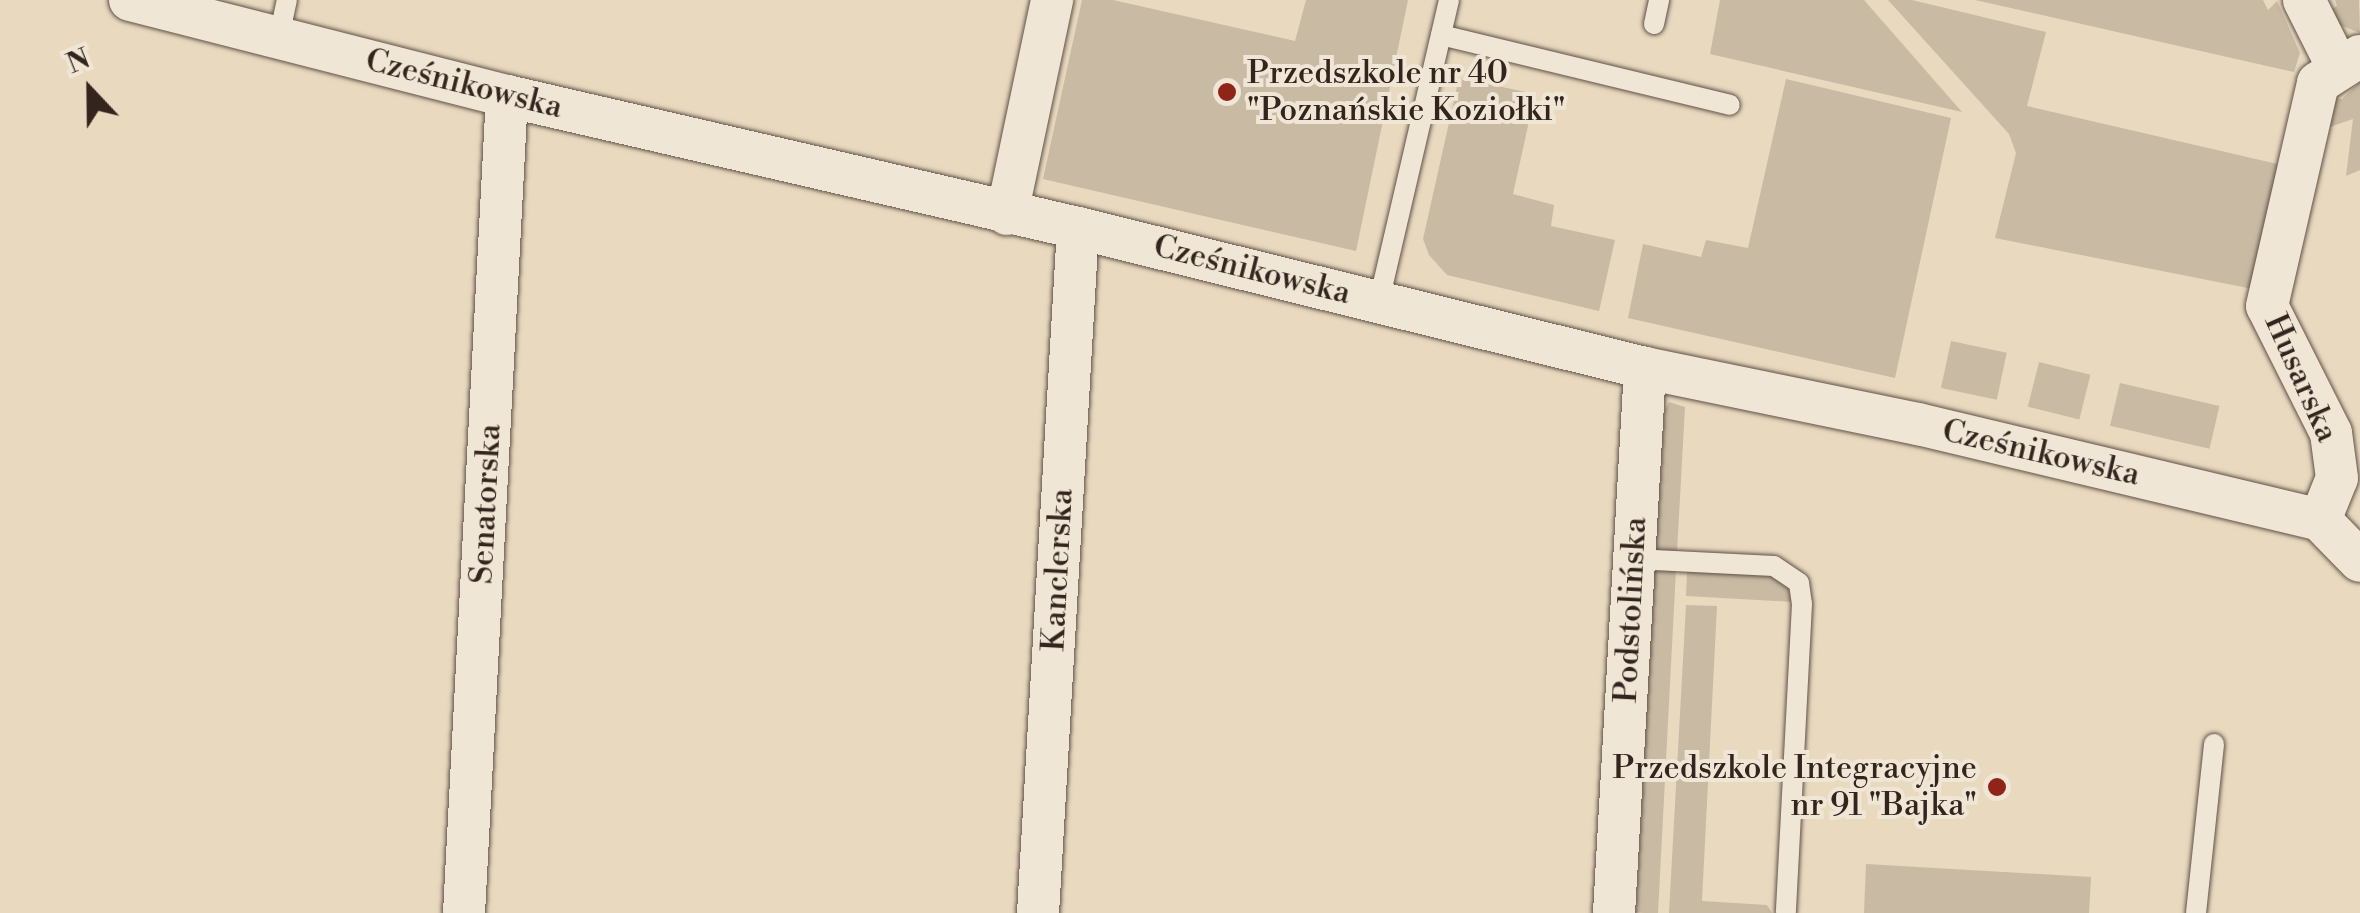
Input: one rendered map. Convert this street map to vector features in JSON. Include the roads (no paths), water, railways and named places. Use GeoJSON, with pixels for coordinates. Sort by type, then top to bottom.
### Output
{"type":"FeatureCollection","features":[{"type":"Feature","properties":{"kind":"street","name":"Cześnikowska"},"geometry":{"type":"LineString","coordinates":[[130,0],[283,18],[508,96],[1078,228],[1644,368],[1918,424],[2320,520]]}},
{"type":"Feature","properties":{"kind":"street"},"geometry":{"type":"LineString","coordinates":[[1007,214],[1052,0]]}},
{"type":"Feature","properties":{"kind":"street","name":"Husarska"},"geometry":{"type":"LineString","coordinates":[[2304,0],[2349,62],[2318,83],[2266,306],[2331,433],[2337,478],[2320,520]]}},
{"type":"Feature","properties":{"kind":"street","name":"Senatorska"},"geometry":{"type":"LineString","coordinates":[[464,913],[508,96]]}},
{"type":"Feature","properties":{"kind":"street","name":"Kanclerska"},"geometry":{"type":"LineString","coordinates":[[1038,913],[1078,228]]}},
{"type":"Feature","properties":{"kind":"street","name":"Podstolińska"},"geometry":{"type":"LineString","coordinates":[[1614,913],[1644,368]]}},
{"type":"Feature","properties":{"kind":"street"},"geometry":{"type":"LineString","coordinates":[[2320,520],[2360,561]]}},
{"type":"Feature","properties":{"kind":"lane"},"geometry":{"type":"LineString","coordinates":[[1380,301],[1449,0]]}},
{"type":"Feature","properties":{"kind":"lane"},"geometry":{"type":"LineString","coordinates":[[1654,24],[1659,0]]}},
{"type":"Feature","properties":{"kind":"lane"},"geometry":{"type":"LineString","coordinates":[[1441,35],[1730,105]]}},
{"type":"Feature","properties":{"kind":"lane"},"geometry":{"type":"LineString","coordinates":[[1634,559],[1774,566],[1799,583],[1802,604],[1786,913]]}},
{"type":"Feature","properties":{"kind":"lane"},"geometry":{"type":"LineString","coordinates":[[2196,913],[2214,744]]}},
{"type":"Feature","properties":{"kind":"place","name":"Przedszkole nr 40 \"Poznańskie Koziołki\""},"geometry":{"type":"Point","coordinates":[1227,92]}},
{"type":"Feature","properties":{"kind":"place","name":"Przedszkole Integracyjne nr 91 \"Bajka\""},"geometry":{"type":"Point","coordinates":[1997,787]}}]}
